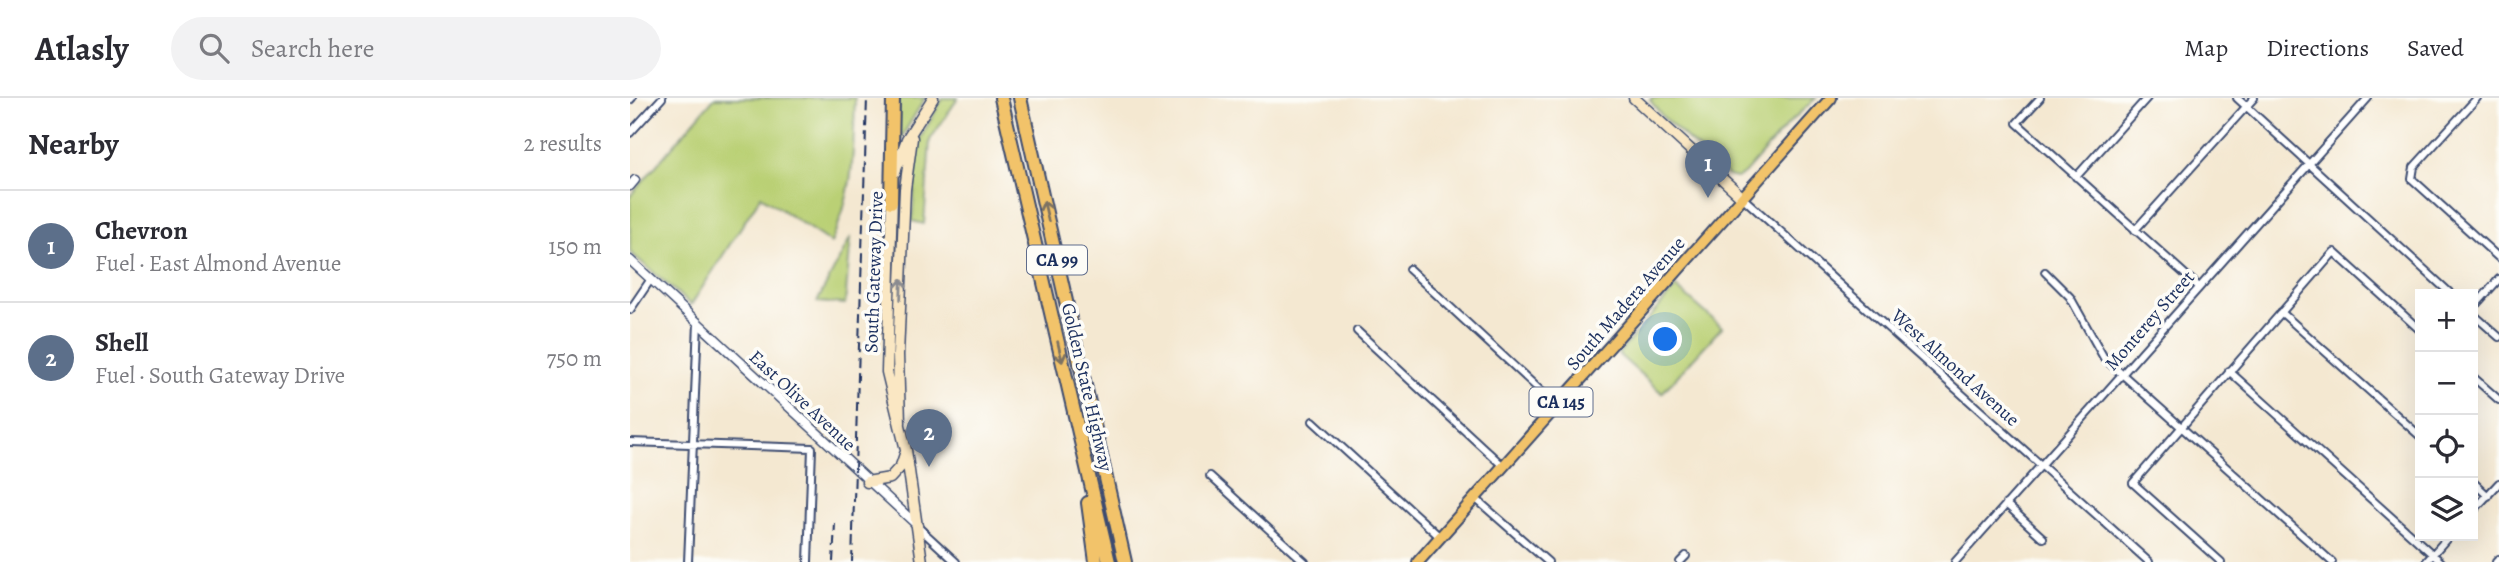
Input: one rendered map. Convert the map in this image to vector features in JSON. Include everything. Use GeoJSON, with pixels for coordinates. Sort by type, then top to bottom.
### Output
{"type":"FeatureCollection","features":[{"type":"Feature","properties":{"kind":"highway"},"geometry":{"type":"LineString","coordinates":[[891,202],[893,98]]}},
{"type":"Feature","properties":{"kind":"highway","name":"Golden State Highway"},"geometry":{"type":"LineString","coordinates":[[1001,98],[1109,562]]}},
{"type":"Feature","properties":{"kind":"highway","name":"Golden State Highway"},"geometry":{"type":"LineString","coordinates":[[1020,98],[1125,562]]}},
{"type":"Feature","properties":{"kind":"highway"},"geometry":{"type":"LineString","coordinates":[[1094,421],[1133,562]]}},
{"type":"Feature","properties":{"kind":"highway"},"geometry":{"type":"LineString","coordinates":[[1077,423],[1096,562]]}},
{"type":"Feature","properties":{"kind":"main road","name":"South Gateway Drive"},"geometry":{"type":"LineString","coordinates":[[922,562],[905,450],[887,372],[890,235],[891,202],[897,164],[918,121],[933,98]]}},
{"type":"Feature","properties":{"kind":"main road"},"geometry":{"type":"LineString","coordinates":[[1634,98],[1742,197]]}},
{"type":"Feature","properties":{"kind":"main road","name":"South Madera Avenue"},"geometry":{"type":"LineString","coordinates":[[1418,562],[1831,98]]}},
{"type":"Feature","properties":{"kind":"main road","name":"South Gateway Drive"},"geometry":{"type":"LineString","coordinates":[[900,428],[898,355],[907,164],[918,121]]}},
{"type":"Feature","properties":{"kind":"main road"},"geometry":{"type":"LineString","coordinates":[[890,235],[904,236]]}},
{"type":"Feature","properties":{"kind":"main road"},"geometry":{"type":"LineString","coordinates":[[867,482],[890,478],[901,466],[905,450]]}},
{"type":"Feature","properties":{"kind":"street"},"geometry":{"type":"LineString","coordinates":[[630,134],[662,98]]}},
{"type":"Feature","properties":{"kind":"street"},"geometry":{"type":"LineString","coordinates":[[2040,98],[2017,123],[2198,286]]}},
{"type":"Feature","properties":{"kind":"street"},"geometry":{"type":"LineString","coordinates":[[2076,177],[2147,98]]}},
{"type":"Feature","properties":{"kind":"street"},"geometry":{"type":"LineString","coordinates":[[2237,98],[2446,289]]}},
{"type":"Feature","properties":{"kind":"street"},"geometry":{"type":"LineString","coordinates":[[2135,230],[2254,98]]}},
{"type":"Feature","properties":{"kind":"street","name":"Monterey Street"},"geometry":{"type":"LineString","coordinates":[[1956,562],[2123,375],[2198,286],[2368,98]]}},
{"type":"Feature","properties":{"kind":"street"},"geometry":{"type":"LineString","coordinates":[[2477,98],[2412,173],[2412,179],[2499,258]]}},
{"type":"Feature","properties":{"kind":"street","name":"West Almond Avenue"},"geometry":{"type":"LineString","coordinates":[[1742,197],[2145,561]]}},
{"type":"Feature","properties":{"kind":"street"},"geometry":{"type":"LineString","coordinates":[[2221,562],[2133,483],[2334,252],[2415,325]]}},
{"type":"Feature","properties":{"kind":"street","name":"East Olive Avenue"},"geometry":{"type":"LineString","coordinates":[[630,260],[821,440],[956,562]]}},
{"type":"Feature","properties":{"kind":"street"},"geometry":{"type":"LineString","coordinates":[[1409,270],[1557,406]]}},
{"type":"Feature","properties":{"kind":"street"},"geometry":{"type":"LineString","coordinates":[[2045,272],[2070,297],[2097,349],[2332,562]]}},
{"type":"Feature","properties":{"kind":"street"},"geometry":{"type":"LineString","coordinates":[[630,310],[651,279]]}},
{"type":"Feature","properties":{"kind":"street"},"geometry":{"type":"LineString","coordinates":[[2478,302],[2499,279]]}},
{"type":"Feature","properties":{"kind":"street"},"geometry":{"type":"LineString","coordinates":[[2281,312],[2415,432]]}},
{"type":"Feature","properties":{"kind":"street"},"geometry":{"type":"LineString","coordinates":[[2478,318],[2499,337]]}},
{"type":"Feature","properties":{"kind":"street"},"geometry":{"type":"LineString","coordinates":[[688,562],[698,322]]}},
{"type":"Feature","properties":{"kind":"street"},"geometry":{"type":"LineString","coordinates":[[1357,331],[1503,466]]}},
{"type":"Feature","properties":{"kind":"street"},"geometry":{"type":"LineString","coordinates":[[2229,371],[2441,562]]}},
{"type":"Feature","properties":{"kind":"street"},"geometry":{"type":"LineString","coordinates":[[2478,381],[2499,400]]}},
{"type":"Feature","properties":{"kind":"street"},"geometry":{"type":"LineString","coordinates":[[1313,421],[1440,537]]}},
{"type":"Feature","properties":{"kind":"street"},"geometry":{"type":"LineString","coordinates":[[630,442],[812,448],[821,440]]}},
{"type":"Feature","properties":{"kind":"street"},"geometry":{"type":"LineString","coordinates":[[808,562],[812,448]]}},
{"type":"Feature","properties":{"kind":"street"},"geometry":{"type":"LineString","coordinates":[[1210,476],[1305,562]]}},
{"type":"Feature","properties":{"kind":"street"},"geometry":{"type":"LineString","coordinates":[[2478,506],[2499,482]]}},
{"type":"Feature","properties":{"kind":"street"},"geometry":{"type":"LineString","coordinates":[[2478,487],[2488,496]]}},
{"type":"Feature","properties":{"kind":"street"},"geometry":{"type":"LineString","coordinates":[[1475,498],[1548,562]]}},
{"type":"Feature","properties":{"kind":"street"},"geometry":{"type":"LineString","coordinates":[[2006,504],[2043,538]]}},
{"type":"Feature","properties":{"kind":"street"},"geometry":{"type":"LineString","coordinates":[[2427,562],[2445,541]]}},
{"type":"Feature","properties":{"kind":"street"},"geometry":{"type":"LineString","coordinates":[[1680,562],[1686,556]]}},
{"type":"Feature","properties":{"kind":"green space"},"geometry":{"type":"Polygon","coordinates":[[[714,98],[855,98],[851,172],[845,206],[831,243],[761,196],[691,305],[630,252],[630,196],[714,98]]]}},
{"type":"Feature","properties":{"kind":"green space"},"geometry":{"type":"Polygon","coordinates":[[[899,98],[925,98],[901,138],[897,138],[899,98]]]}},
{"type":"Feature","properties":{"kind":"green space"},"geometry":{"type":"Polygon","coordinates":[[[943,98],[958,98],[930,140],[924,224],[912,221],[918,142],[943,98]]]}},
{"type":"Feature","properties":{"kind":"green space"},"geometry":{"type":"Polygon","coordinates":[[[1816,98],[1790,122],[1744,174],[1737,178],[1728,176],[1663,117],[1650,100],[1816,98]]]}},
{"type":"Feature","properties":{"kind":"green space"},"geometry":{"type":"Polygon","coordinates":[[[851,237],[845,304],[817,302],[851,237]]]}},
{"type":"Feature","properties":{"kind":"green space"},"geometry":{"type":"Polygon","coordinates":[[[1676,287],[1722,327],[1662,393],[1618,354],[1676,287]]]}},
{"type":"Feature","properties":{"kind":"railway"},"geometry":{"type":"LineString","coordinates":[[852,562],[867,98]]}},
{"type":"Feature","properties":{"kind":"railway"},"geometry":{"type":"LineString","coordinates":[[833,562],[835,523]]}},
{"type":"Feature","properties":{"kind":"place","name":"Chevron"},"geometry":{"type":"Point","coordinates":[1708,198]}},
{"type":"Feature","properties":{"kind":"place","name":"Shell"},"geometry":{"type":"Point","coordinates":[929,467]}}]}
